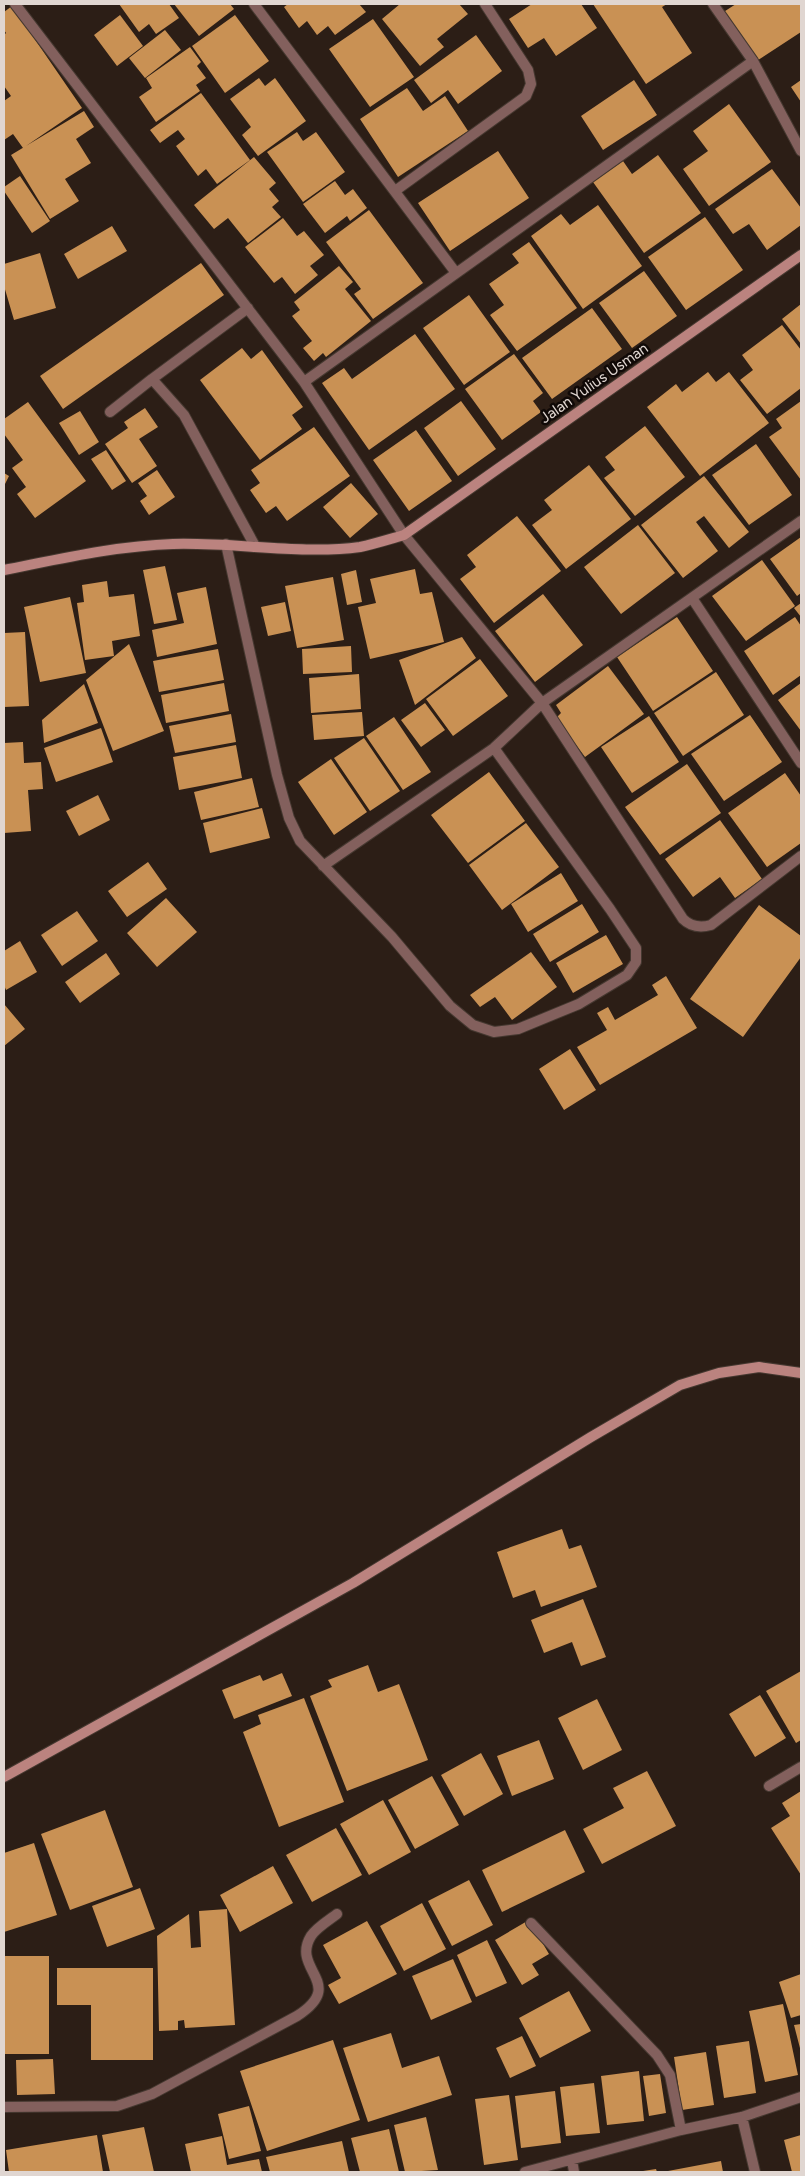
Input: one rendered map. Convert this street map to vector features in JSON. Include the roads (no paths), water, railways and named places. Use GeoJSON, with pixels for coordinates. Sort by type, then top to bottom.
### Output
{"type":"FeatureCollection","features":[{"type":"Feature","properties":{"kind":"street"},"geometry":{"type":"LineString","coordinates":[[15,4],[304,382],[404,535],[542,703],[683,919],[688,924],[702,927],[711,925],[801,856]]}},
{"type":"Feature","properties":{"kind":"street"},"geometry":{"type":"LineString","coordinates":[[254,4],[456,273]]}},
{"type":"Feature","properties":{"kind":"street"},"geometry":{"type":"LineString","coordinates":[[395,191],[526,96],[530,84],[528,70],[485,4]]}},
{"type":"Feature","properties":{"kind":"street"},"geometry":{"type":"LineString","coordinates":[[713,4],[753,61],[801,151]]}},
{"type":"Feature","properties":{"kind":"street"},"geometry":{"type":"LineString","coordinates":[[304,382],[753,61]]}},
{"type":"Feature","properties":{"kind":"street","name":"Jalan Yulius Usman"},"geometry":{"type":"LineString","coordinates":[[4,570],[116,548],[173,544],[226,544],[313,549],[360,547],[404,535],[801,255]]}},
{"type":"Feature","properties":{"kind":"street"},"geometry":{"type":"LineString","coordinates":[[110,412],[152,378],[248,308]]}},
{"type":"Feature","properties":{"kind":"street"},"geometry":{"type":"LineString","coordinates":[[152,378],[184,415],[255,546]]}},
{"type":"Feature","properties":{"kind":"street"},"geometry":{"type":"LineString","coordinates":[[323,866],[494,748],[542,703],[801,521]]}},
{"type":"Feature","properties":{"kind":"street"},"geometry":{"type":"LineString","coordinates":[[226,544],[277,776],[289,818],[300,841],[392,937],[450,1006],[473,1026],[494,1032],[518,1029],[580,1004],[627,975],[636,962],[636,948],[494,748]]}},
{"type":"Feature","properties":{"kind":"street"},"geometry":{"type":"LineString","coordinates":[[692,598],[801,763]]}},
{"type":"Feature","properties":{"kind":"street"},"geometry":{"type":"LineString","coordinates":[[4,1777],[353,1582],[680,1385],[719,1373],[759,1367],[801,1373]]}},
{"type":"Feature","properties":{"kind":"street"},"geometry":{"type":"LineString","coordinates":[[769,1786],[801,1767]]}},
{"type":"Feature","properties":{"kind":"street"},"geometry":{"type":"LineString","coordinates":[[4,2107],[117,2106],[152,2094],[310,2008],[318,1997],[319,1987],[307,1958],[307,1945],[311,1935],[338,1914]]}},
{"type":"Feature","properties":{"kind":"street"},"geometry":{"type":"LineString","coordinates":[[531,1924],[657,2055],[670,2075],[681,2130]]}},
{"type":"Feature","properties":{"kind":"street"},"geometry":{"type":"LineString","coordinates":[[525,2172],[681,2130],[742,2118],[801,2097]]}},
{"type":"Feature","properties":{"kind":"street"},"geometry":{"type":"LineString","coordinates":[[742,2118],[755,2172]]}},
{"type":"Feature","properties":{"kind":"street"},"geometry":{"type":"LineString","coordinates":[[572,2160],[574,2172]]}}]}
